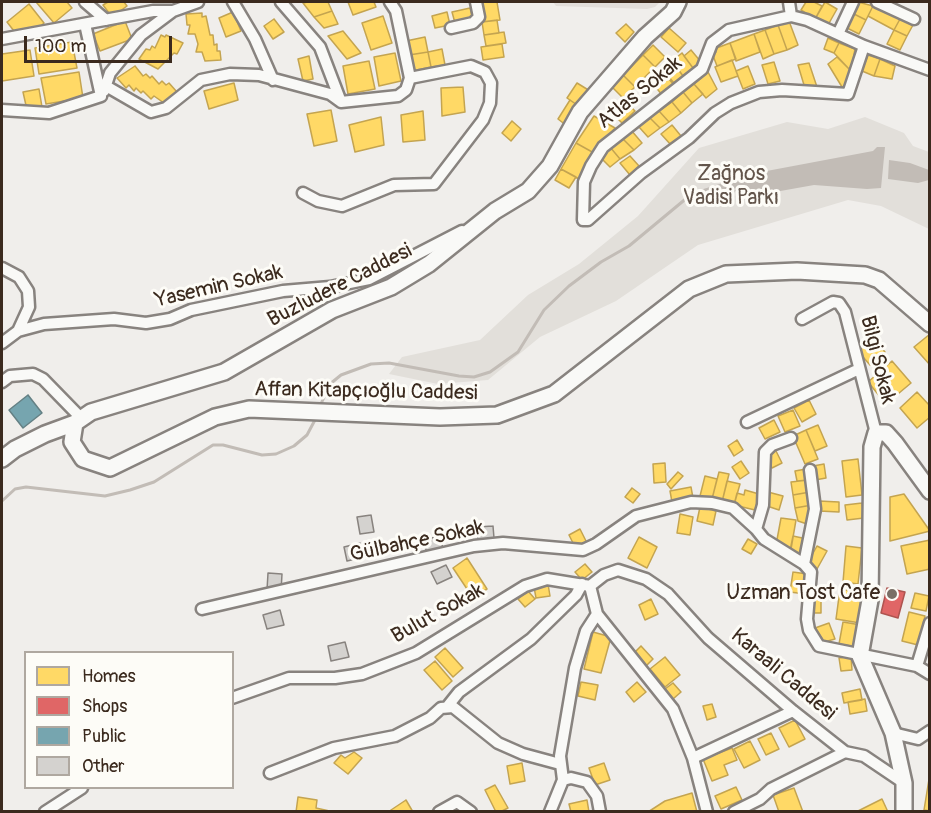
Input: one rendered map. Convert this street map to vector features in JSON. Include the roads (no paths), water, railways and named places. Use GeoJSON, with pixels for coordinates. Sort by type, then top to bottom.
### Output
{"type":"FeatureCollection","features":[{"type":"Feature","properties":{"kind":"street"},"geometry":{"type":"LineString","coordinates":[[85,2],[106,20]]}},
{"type":"Feature","properties":{"kind":"street"},"geometry":{"type":"LineString","coordinates":[[3,36],[153,11],[173,10],[198,2]]}},
{"type":"Feature","properties":{"kind":"street"},"geometry":{"type":"LineString","coordinates":[[233,2],[255,39],[273,80]]}},
{"type":"Feature","properties":{"kind":"street"},"geometry":{"type":"LineString","coordinates":[[280,2],[320,47],[341,102]]}},
{"type":"Feature","properties":{"kind":"street"},"geometry":{"type":"LineString","coordinates":[[2,110],[49,113],[104,91],[151,112],[166,108],[201,80],[216,75],[259,75],[330,94],[341,102],[398,96],[406,90],[410,78],[396,11],[390,2]]}},
{"type":"Feature","properties":{"kind":"street"},"geometry":{"type":"LineString","coordinates":[[451,28],[473,23],[478,17],[476,2]]}},
{"type":"Feature","properties":{"kind":"street","name":"Buzludere Caddesi"},"geometry":{"type":"LineString","coordinates":[[2,459],[45,434],[78,421],[91,412],[224,372],[332,310],[391,287],[429,264],[495,211],[528,191],[550,166],[580,112],[645,37],[673,12],[678,2]]}},
{"type":"Feature","properties":{"kind":"street"},"geometry":{"type":"LineString","coordinates":[[789,2],[791,16],[930,70]]}},
{"type":"Feature","properties":{"kind":"street"},"geometry":{"type":"LineString","coordinates":[[838,34],[853,2]]}},
{"type":"Feature","properties":{"kind":"street"},"geometry":{"type":"LineString","coordinates":[[877,2],[914,19]]}},
{"type":"Feature","properties":{"kind":"street"},"geometry":{"type":"LineString","coordinates":[[104,91],[110,73],[141,35],[173,10]]}},
{"type":"Feature","properties":{"kind":"street","name":"Atlas Sokak"},"geometry":{"type":"LineString","coordinates":[[791,16],[729,30],[712,43],[702,69],[603,147],[591,165],[584,182],[583,220],[588,220],[640,173],[689,138],[715,113],[731,103],[759,92],[782,90],[848,94],[864,46]]}},
{"type":"Feature","properties":{"kind":"street"},"geometry":{"type":"LineString","coordinates":[[85,24],[104,91]]}},
{"type":"Feature","properties":{"kind":"street"},"geometry":{"type":"LineString","coordinates":[[303,193],[318,201],[342,206],[394,185],[421,182],[434,184],[483,120],[490,103],[491,83],[485,72],[471,66],[410,78]]}},
{"type":"Feature","properties":{"kind":"street","name":"Yasemin Sokak"},"geometry":{"type":"LineString","coordinates":[[2,343],[18,332],[44,324],[114,319],[146,323],[170,319],[191,310],[283,291],[330,287],[369,279],[461,231],[474,228]]}},
{"type":"Feature","properties":{"kind":"street"},"geometry":{"type":"LineString","coordinates":[[2,268],[19,277],[28,291],[29,307],[18,332]]}},
{"type":"Feature","properties":{"kind":"street","name":"Affan Kitapçıoğlu Caddesi"},"geometry":{"type":"LineString","coordinates":[[78,421],[72,442],[83,459],[110,468],[214,417],[249,409],[338,415],[440,417],[497,415],[554,394],[689,289],[726,274],[797,271],[866,275],[879,280],[930,324]]}},
{"type":"Feature","properties":{"kind":"street","name":"Bilgi Sokak"},"geometry":{"type":"LineString","coordinates":[[802,319],[833,302],[839,303],[845,312],[876,433]]}},
{"type":"Feature","properties":{"kind":"street"},"geometry":{"type":"LineString","coordinates":[[747,422],[859,369]]}},
{"type":"Feature","properties":{"kind":"street"},"geometry":{"type":"LineString","coordinates":[[2,382],[10,376],[33,374],[43,379],[78,421]]}},
{"type":"Feature","properties":{"kind":"street"},"geometry":{"type":"LineString","coordinates":[[904,812],[904,783],[893,733],[860,656],[870,600],[872,447],[876,433],[886,433],[924,474],[930,491]]}},
{"type":"Feature","properties":{"kind":"street"},"geometry":{"type":"LineString","coordinates":[[756,529],[763,506],[765,452],[772,445],[791,438]]}},
{"type":"Feature","properties":{"kind":"street"},"geometry":{"type":"LineString","coordinates":[[810,470],[815,509],[804,564],[812,572],[807,619],[813,638],[819,646],[917,666],[930,674]]}},
{"type":"Feature","properties":{"kind":"street","name":"Gülbahçe Sokak"},"geometry":{"type":"LineString","coordinates":[[202,609],[474,546],[503,543],[583,550],[596,544],[636,516],[691,501],[733,508],[764,539],[804,564]]}},
{"type":"Feature","properties":{"kind":"street","name":"Karaali Caddesi"},"geometry":{"type":"LineString","coordinates":[[586,585],[618,570],[646,579],[668,594],[708,638],[793,711],[845,752],[864,756],[904,783]]}},
{"type":"Feature","properties":{"kind":"street","name":"Bulut Sokak"},"geometry":{"type":"LineString","coordinates":[[234,697],[289,678],[335,678],[362,674],[416,653],[525,586],[547,579],[586,585]]}},
{"type":"Feature","properties":{"kind":"street"},"geometry":{"type":"LineString","coordinates":[[447,707],[459,692],[531,639],[586,585],[597,614],[674,709],[693,758],[707,812]]}},
{"type":"Feature","properties":{"kind":"street"},"geometry":{"type":"LineString","coordinates":[[550,812],[563,780],[560,764],[562,736],[575,668],[586,631],[597,614]]}},
{"type":"Feature","properties":{"kind":"street"},"geometry":{"type":"LineString","coordinates":[[917,666],[930,623]]}},
{"type":"Feature","properties":{"kind":"street"},"geometry":{"type":"LineString","coordinates":[[270,773],[334,748],[395,736],[430,717],[441,708],[447,707],[453,707],[498,743],[523,754],[560,764]]}},
{"type":"Feature","properties":{"kind":"street"},"geometry":{"type":"LineString","coordinates":[[693,758],[793,711]]}},
{"type":"Feature","properties":{"kind":"street"},"geometry":{"type":"LineString","coordinates":[[893,733],[918,739],[930,731]]}},
{"type":"Feature","properties":{"kind":"street"},"geometry":{"type":"LineString","coordinates":[[734,812],[760,799],[771,789],[845,752]]}},
{"type":"Feature","properties":{"kind":"street"},"geometry":{"type":"LineString","coordinates":[[563,780],[571,777],[587,782],[597,796],[600,812]]}},
{"type":"Feature","properties":{"kind":"street"},"geometry":{"type":"LineString","coordinates":[[45,812],[80,789]]}},
{"type":"Feature","properties":{"kind":"street"},"geometry":{"type":"LineString","coordinates":[[439,812],[457,802],[471,812]]}},
{"type":"Feature","properties":{"kind":"waterway"},"geometry":{"type":"LineString","coordinates":[[320,406],[330,384],[341,375],[371,364],[389,363],[459,376],[474,377],[490,372],[518,352],[544,310],[569,286],[601,262],[629,246],[688,197]]}},
{"type":"Feature","properties":{"kind":"waterway"},"geometry":{"type":"LineString","coordinates":[[2,501],[15,489],[26,487],[105,496],[130,490],[154,482],[213,445],[223,445],[262,455],[276,454],[294,446],[307,435],[316,418]]}},
{"type":"Feature","properties":{"kind":"place","name":"Uzman Tost Cafe"},"geometry":{"type":"Point","coordinates":[892,594]}},
{"type":"Feature","properties":{"kind":"park label","name":"Zağnos Vadisi Parkı"},"geometry":{"type":"Point","coordinates":[731,187]}}]}
